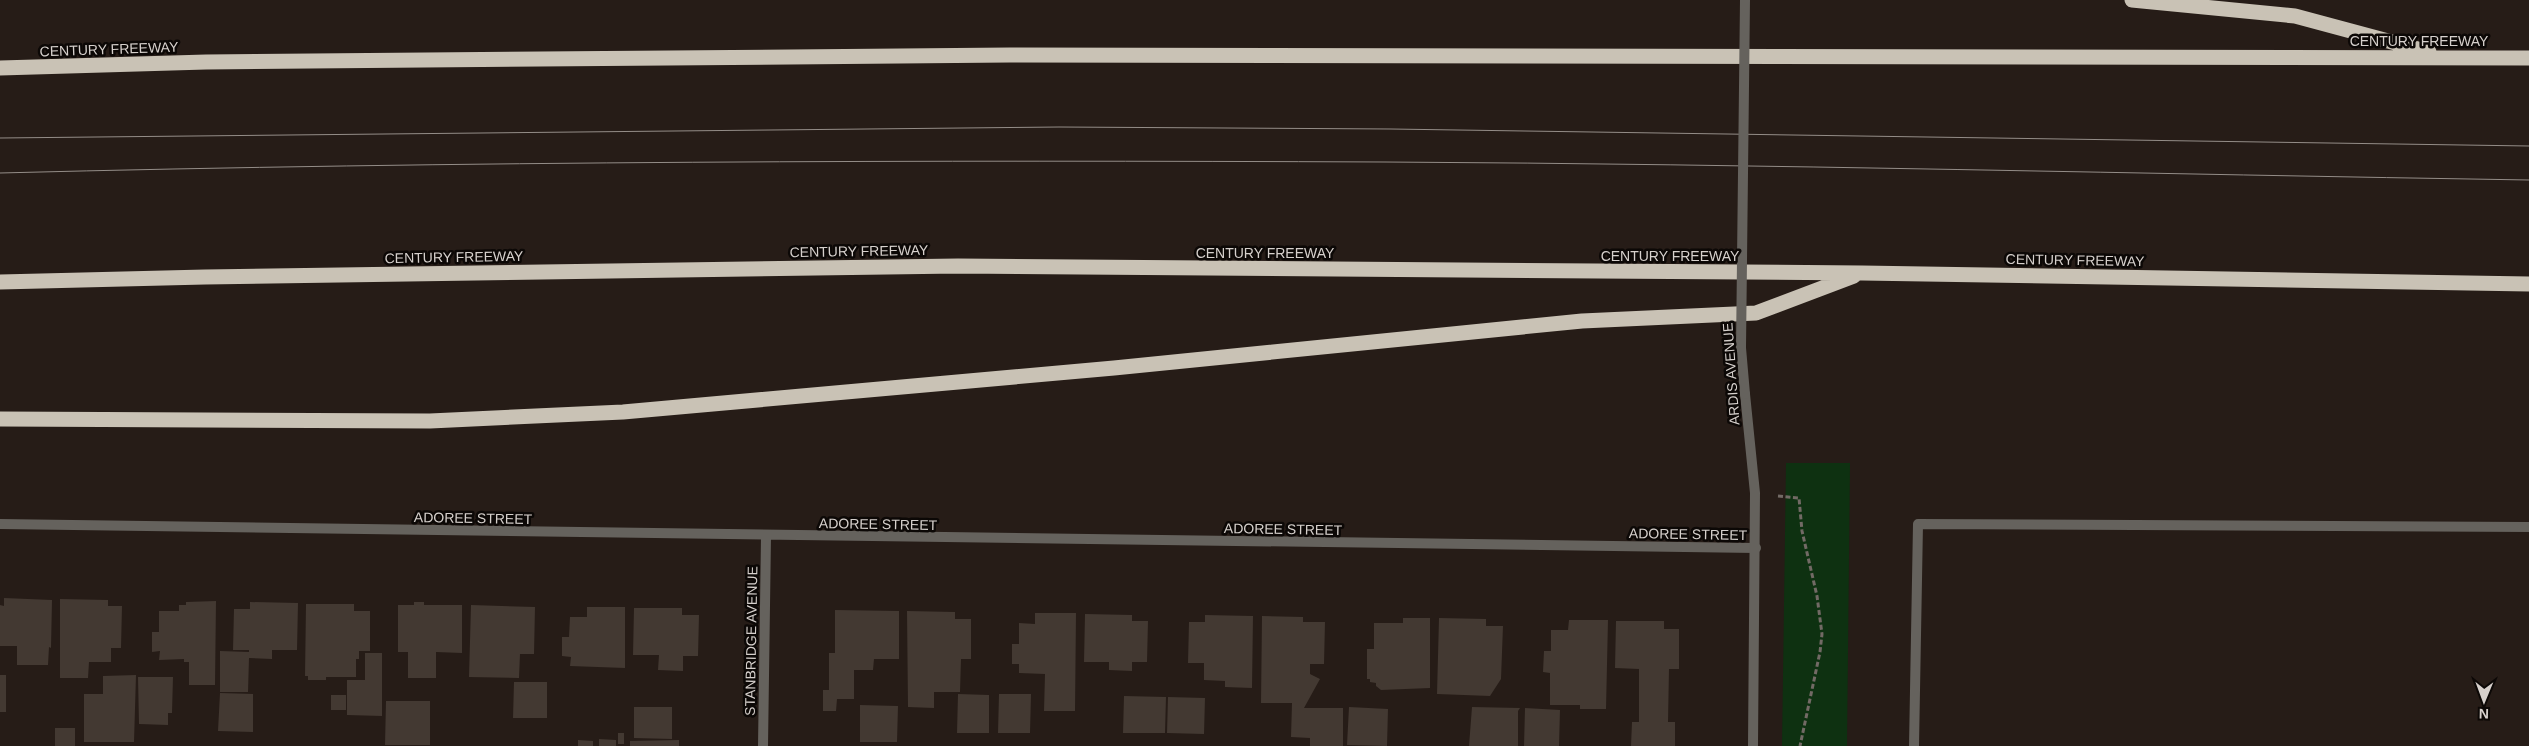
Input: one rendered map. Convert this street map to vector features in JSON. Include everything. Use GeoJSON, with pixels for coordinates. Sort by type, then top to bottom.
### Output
{"type":"FeatureCollection","features":[{"type":"Feature","properties":{"kind":"highway"},"geometry":{"type":"LineString","coordinates":[[2132,0],[2295,16],[2449,57]]}},
{"type":"Feature","properties":{"kind":"highway","name":"CENTURY FREEWAY"},"geometry":{"type":"LineString","coordinates":[[0,68],[206,62],[1010,55],[2529,58]]}},
{"type":"Feature","properties":{"kind":"highway","name":"CENTURY FREEWAY"},"geometry":{"type":"LineString","coordinates":[[0,282],[205,276],[958,266],[1862,273],[2529,284]]}},
{"type":"Feature","properties":{"kind":"highway"},"geometry":{"type":"LineString","coordinates":[[0,419],[430,421],[623,412],[1114,368],[1582,322],[1756,313],[1862,273]]}},
{"type":"Feature","properties":{"kind":"street","name":"ARDIS AVENUE"},"geometry":{"type":"LineString","coordinates":[[1745,0],[1741,348],[1755,493],[1753,746]]}},
{"type":"Feature","properties":{"kind":"street","name":"ADOREE STREET"},"geometry":{"type":"LineString","coordinates":[[0,524],[766,536],[1756,548]]}},
{"type":"Feature","properties":{"kind":"street"},"geometry":{"type":"LineString","coordinates":[[1914,746],[1918,524],[2529,527]]}},
{"type":"Feature","properties":{"kind":"street","name":"STANBRIDGE AVENUE"},"geometry":{"type":"LineString","coordinates":[[763,746],[766,536]]}},
{"type":"Feature","properties":{"kind":"path"},"geometry":{"type":"LineString","coordinates":[[1755,493],[1799,498],[1802,531],[1819,609],[1822,634],[1820,652],[1800,746]]}},
{"type":"Feature","properties":{"kind":"green space"},"geometry":{"type":"Polygon","coordinates":[[[1786,463],[1850,463],[1847,746],[1782,746],[1786,463]]]}},
{"type":"Feature","properties":{"kind":"building"},"geometry":{"type":"Polygon","coordinates":[[[4,598],[52,600],[51,648],[49,647],[48,665],[17,665],[17,646],[0,646],[0,605],[4,606],[4,598]]]}},
{"type":"Feature","properties":{"kind":"building"},"geometry":{"type":"Polygon","coordinates":[[[60,599],[108,600],[108,606],[122,606],[121,648],[111,648],[111,662],[89,662],[88,678],[60,678],[60,599]]]}},
{"type":"Feature","properties":{"kind":"building"},"geometry":{"type":"Polygon","coordinates":[[[216,601],[215,685],[189,685],[189,662],[184,662],[184,659],[159,660],[160,651],[152,652],[152,632],[159,632],[159,611],[179,611],[179,605],[186,605],[186,602],[216,601]]]}},
{"type":"Feature","properties":{"kind":"building"},"geometry":{"type":"Polygon","coordinates":[[[250,602],[298,603],[297,650],[272,650],[272,659],[249,658],[248,692],[220,692],[220,651],[249,652],[249,650],[233,650],[234,609],[250,609],[250,602]]]}},
{"type":"Feature","properties":{"kind":"building"},"geometry":{"type":"Polygon","coordinates":[[[414,602],[424,602],[424,605],[462,605],[462,653],[436,652],[436,678],[408,678],[408,652],[398,652],[398,605],[414,605],[414,602]]]}},
{"type":"Feature","properties":{"kind":"building"},"geometry":{"type":"Polygon","coordinates":[[[306,604],[354,604],[354,611],[370,611],[370,651],[359,651],[359,659],[356,659],[356,677],[326,677],[326,680],[308,680],[308,676],[305,676],[306,604]]]}},
{"type":"Feature","properties":{"kind":"building"},"geometry":{"type":"Polygon","coordinates":[[[471,605],[535,607],[534,654],[520,654],[519,678],[469,677],[471,605]]]}},
{"type":"Feature","properties":{"kind":"building"},"geometry":{"type":"Polygon","coordinates":[[[587,607],[625,607],[625,668],[570,666],[571,657],[562,656],[562,637],[569,637],[570,617],[587,617],[587,607]]]}},
{"type":"Feature","properties":{"kind":"building"},"geometry":{"type":"Polygon","coordinates":[[[634,608],[682,608],[682,615],[699,615],[698,656],[683,656],[683,671],[658,670],[659,655],[633,655],[634,608]]]}},
{"type":"Feature","properties":{"kind":"building"},"geometry":{"type":"Polygon","coordinates":[[[835,610],[899,611],[899,659],[874,659],[873,670],[854,670],[854,699],[837,699],[836,711],[823,711],[823,690],[829,690],[829,653],[835,653],[835,610]]]}},
{"type":"Feature","properties":{"kind":"building"},"geometry":{"type":"Polygon","coordinates":[[[907,611],[955,612],[955,619],[971,619],[971,659],[961,659],[960,692],[934,692],[934,708],[908,707],[907,611]]]}},
{"type":"Feature","properties":{"kind":"building"},"geometry":{"type":"Polygon","coordinates":[[[1035,613],[1076,613],[1075,711],[1044,711],[1045,674],[1019,673],[1019,664],[1012,664],[1012,644],[1019,644],[1019,623],[1035,624],[1035,613]]]}},
{"type":"Feature","properties":{"kind":"building"},"geometry":{"type":"Polygon","coordinates":[[[1085,614],[1132,615],[1132,621],[1148,621],[1147,662],[1132,662],[1132,671],[1109,670],[1109,662],[1084,662],[1085,614]]]}},
{"type":"Feature","properties":{"kind":"building"},"geometry":{"type":"Polygon","coordinates":[[[1205,615],[1253,616],[1252,688],[1225,687],[1225,681],[1204,680],[1204,663],[1188,663],[1189,622],[1205,622],[1205,615]]]}},
{"type":"Feature","properties":{"kind":"building"},"geometry":{"type":"Polygon","coordinates":[[[1262,616],[1303,617],[1303,622],[1325,622],[1324,664],[1310,664],[1310,674],[1320,679],[1304,708],[1343,708],[1343,746],[1310,746],[1310,738],[1291,737],[1292,703],[1261,703],[1262,616]]]}},
{"type":"Feature","properties":{"kind":"building"},"geometry":{"type":"Polygon","coordinates":[[[1403,618],[1430,618],[1430,688],[1381,690],[1376,686],[1376,683],[1370,682],[1370,679],[1367,679],[1367,649],[1374,649],[1374,623],[1403,623],[1403,618]]]}},
{"type":"Feature","properties":{"kind":"building"},"geometry":{"type":"Polygon","coordinates":[[[1439,618],[1486,619],[1486,626],[1503,626],[1501,679],[1490,696],[1437,694],[1439,618]]]}},
{"type":"Feature","properties":{"kind":"building"},"geometry":{"type":"Polygon","coordinates":[[[1569,620],[1608,620],[1606,709],[1580,709],[1580,705],[1550,705],[1550,673],[1543,672],[1544,651],[1551,651],[1551,630],[1568,630],[1569,620]]]}},
{"type":"Feature","properties":{"kind":"building"},"geometry":{"type":"Polygon","coordinates":[[[1616,621],[1664,621],[1664,629],[1679,629],[1679,669],[1669,669],[1668,722],[1675,722],[1675,746],[1631,746],[1632,722],[1639,722],[1639,669],[1615,668],[1616,621]]]}},
{"type":"Feature","properties":{"kind":"building"},"geometry":{"type":"Polygon","coordinates":[[[365,653],[382,653],[382,716],[347,715],[347,680],[365,680],[365,653]]]}},
{"type":"Feature","properties":{"kind":"building"},"geometry":{"type":"Polygon","coordinates":[[[0,675],[6,675],[6,712],[0,712],[0,675]]]}},
{"type":"Feature","properties":{"kind":"building"},"geometry":{"type":"Polygon","coordinates":[[[136,675],[134,742],[84,742],[84,694],[103,694],[103,676],[136,675]]]}},
{"type":"Feature","properties":{"kind":"building"},"geometry":{"type":"Polygon","coordinates":[[[138,677],[173,677],[172,713],[168,713],[168,725],[139,724],[138,677]]]}},
{"type":"Feature","properties":{"kind":"building"},"geometry":{"type":"Polygon","coordinates":[[[514,682],[547,682],[547,718],[513,718],[514,682]]]}},
{"type":"Feature","properties":{"kind":"building"},"geometry":{"type":"Polygon","coordinates":[[[220,693],[253,694],[253,732],[218,731],[220,693]]]}},
{"type":"Feature","properties":{"kind":"building"},"geometry":{"type":"Polygon","coordinates":[[[958,694],[989,695],[989,733],[957,733],[958,694]]]}},
{"type":"Feature","properties":{"kind":"building"},"geometry":{"type":"Polygon","coordinates":[[[999,694],[1031,694],[1030,733],[998,733],[999,694]]]}},
{"type":"Feature","properties":{"kind":"building"},"geometry":{"type":"Polygon","coordinates":[[[331,695],[346,695],[346,710],[331,710],[331,695]]]}},
{"type":"Feature","properties":{"kind":"building"},"geometry":{"type":"Polygon","coordinates":[[[1124,696],[1166,697],[1165,733],[1123,733],[1124,696]]]}},
{"type":"Feature","properties":{"kind":"building"},"geometry":{"type":"Polygon","coordinates":[[[1168,697],[1205,698],[1204,734],[1167,733],[1168,697]]]}},
{"type":"Feature","properties":{"kind":"building"},"geometry":{"type":"Polygon","coordinates":[[[386,701],[430,701],[430,745],[385,745],[386,701]]]}},
{"type":"Feature","properties":{"kind":"building"},"geometry":{"type":"Polygon","coordinates":[[[860,705],[898,706],[897,742],[860,742],[860,705]]]}},
{"type":"Feature","properties":{"kind":"building"},"geometry":{"type":"Polygon","coordinates":[[[634,707],[672,707],[672,739],[634,738],[634,707]]]}},
{"type":"Feature","properties":{"kind":"building"},"geometry":{"type":"Polygon","coordinates":[[[1349,707],[1388,709],[1387,746],[1347,745],[1349,707]]]}},
{"type":"Feature","properties":{"kind":"building"},"geometry":{"type":"Polygon","coordinates":[[[1472,707],[1520,708],[1518,711],[1518,746],[1469,746],[1472,707]]]}},
{"type":"Feature","properties":{"kind":"building"},"geometry":{"type":"Polygon","coordinates":[[[1525,708],[1560,710],[1559,746],[1524,746],[1525,708]]]}},
{"type":"Feature","properties":{"kind":"building"},"geometry":{"type":"Polygon","coordinates":[[[55,728],[75,728],[75,746],[55,746],[55,728]]]}},
{"type":"Feature","properties":{"kind":"building"},"geometry":{"type":"Polygon","coordinates":[[[618,733],[624,733],[624,744],[618,744],[618,733]]]}},
{"type":"Feature","properties":{"kind":"building"},"geometry":{"type":"Polygon","coordinates":[[[599,739],[616,740],[616,746],[599,746],[599,739]]]}},
{"type":"Feature","properties":{"kind":"building"},"geometry":{"type":"Polygon","coordinates":[[[578,740],[593,741],[593,746],[578,746],[578,740]]]}},
{"type":"Feature","properties":{"kind":"building"},"geometry":{"type":"Polygon","coordinates":[[[679,740],[679,746],[630,746],[630,741],[679,740]]]}},
{"type":"Feature","properties":{"kind":"tram line"},"geometry":{"type":"LineString","coordinates":[[0,138],[1059,127],[1391,129],[2529,146]]}},
{"type":"Feature","properties":{"kind":"tram line"},"geometry":{"type":"LineString","coordinates":[[0,173],[520,164],[1212,161],[1671,165],[2529,180]]}}]}
